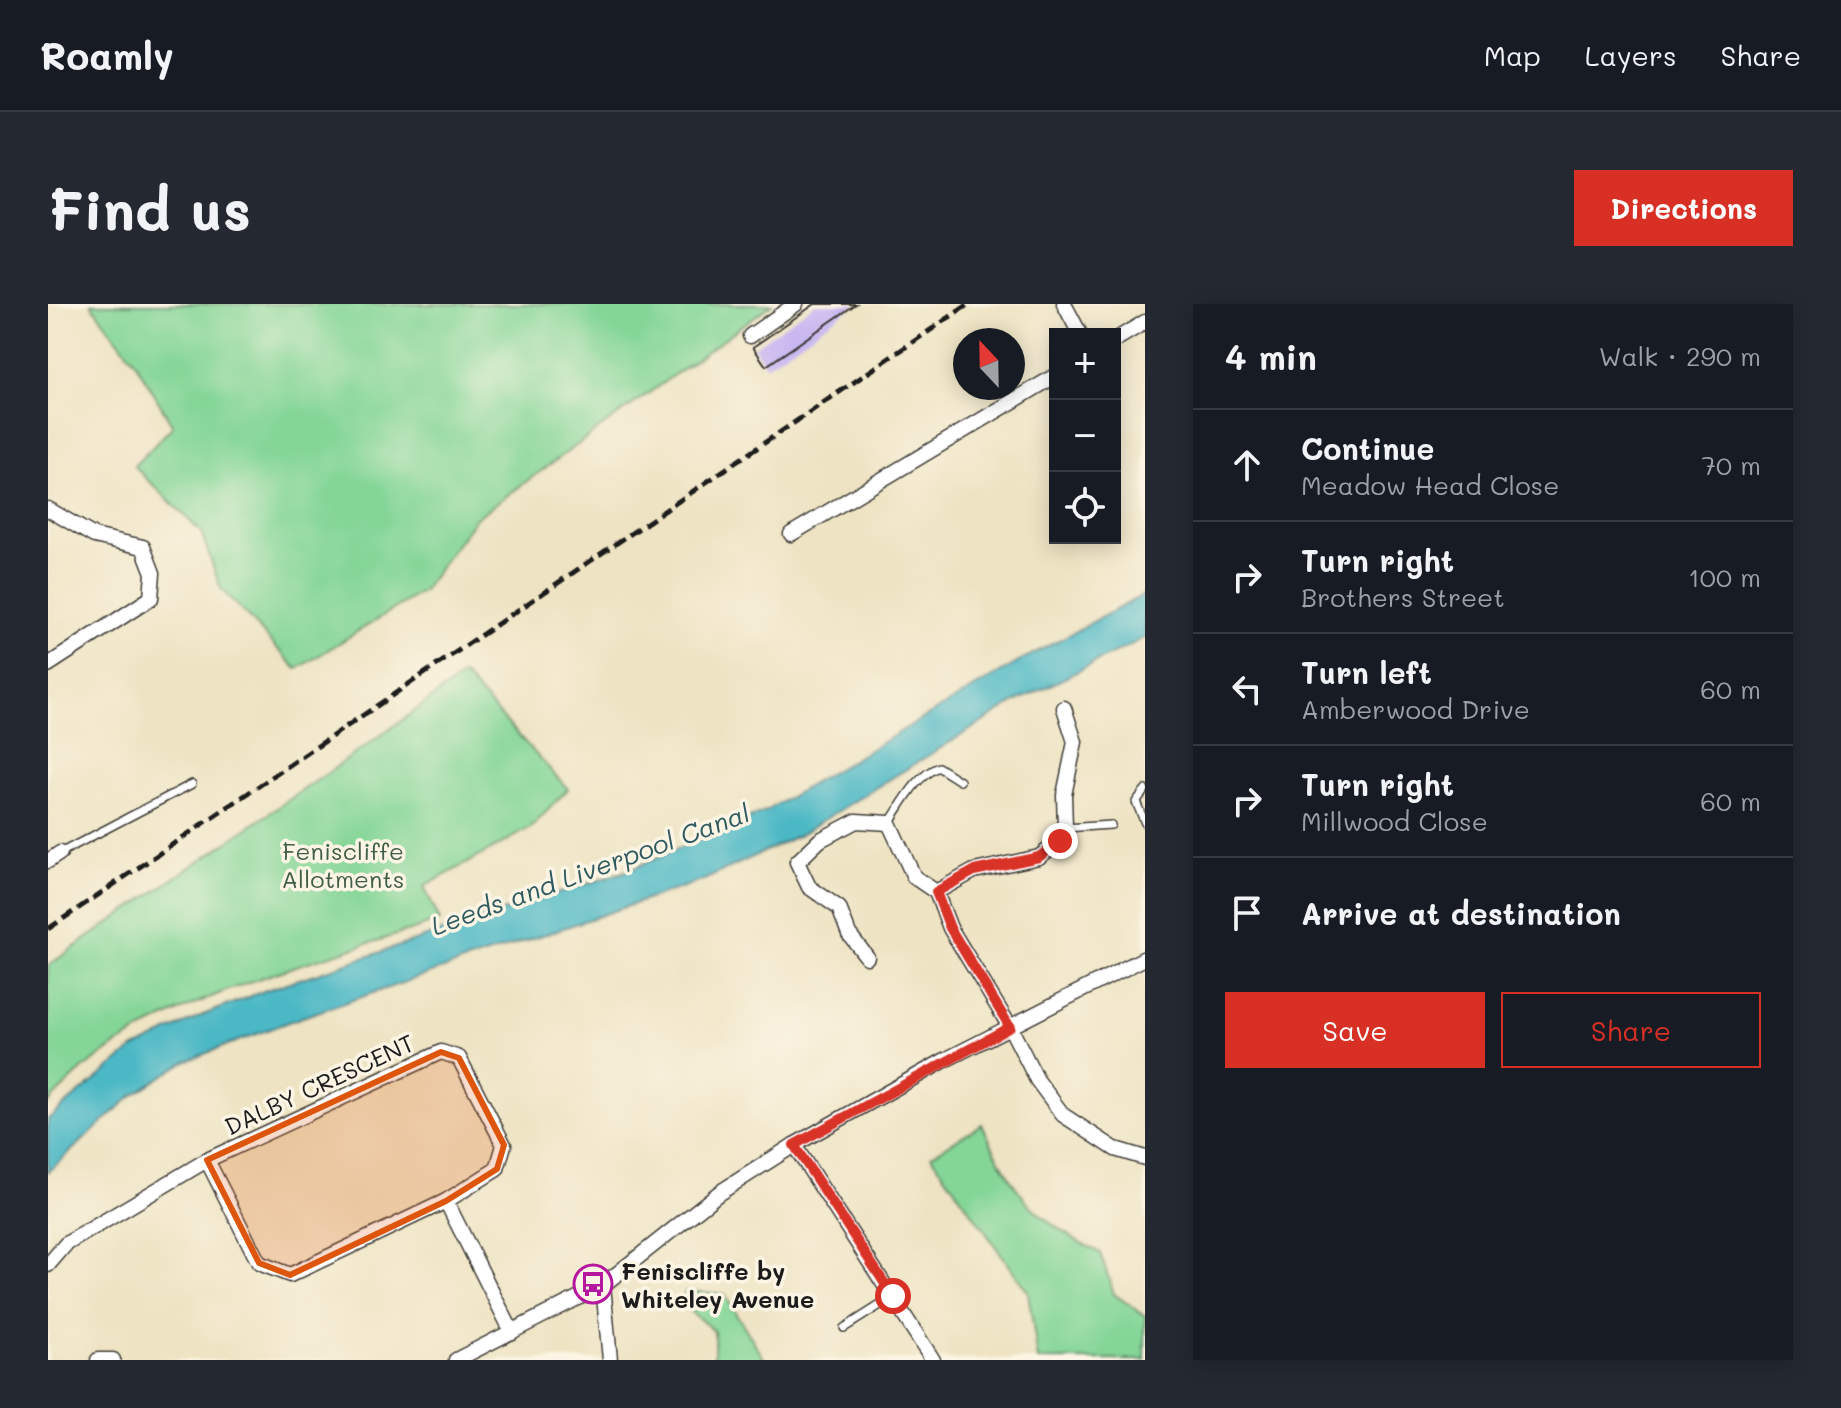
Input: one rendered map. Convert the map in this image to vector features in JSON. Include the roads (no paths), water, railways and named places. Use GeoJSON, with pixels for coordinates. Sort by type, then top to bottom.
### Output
{"type":"FeatureCollection","features":[{"type":"Feature","properties":{"kind":"street"},"geometry":{"type":"LineString","coordinates":[[750,336],[796,304]]}},
{"type":"Feature","properties":{"kind":"street"},"geometry":{"type":"LineString","coordinates":[[1064,304],[1077,328]]}},
{"type":"Feature","properties":{"kind":"street"},"geometry":{"type":"LineString","coordinates":[[1121,336],[1145,322]]}},
{"type":"Feature","properties":{"kind":"street"},"geometry":{"type":"LineString","coordinates":[[791,534],[1049,380]]}},
{"type":"Feature","properties":{"kind":"street"},"geometry":{"type":"LineString","coordinates":[[48,509],[94,536],[143,547],[153,573],[151,598],[48,665]]}},
{"type":"Feature","properties":{"kind":"street"},"geometry":{"type":"LineString","coordinates":[[936,892],[974,871],[1039,857],[1060,841],[1065,828],[1064,795],[1075,742],[1064,708]]}},
{"type":"Feature","properties":{"kind":"street"},"geometry":{"type":"LineString","coordinates":[[867,957],[849,934],[839,908],[809,887],[797,862],[820,840],[856,821],[889,823],[914,877],[936,892],[950,928],[1010,1027],[1037,1080],[1063,1115],[1115,1149],[1145,1158]]}},
{"type":"Feature","properties":{"kind":"street"},"geometry":{"type":"LineString","coordinates":[[456,1360],[603,1285],[719,1193],[794,1145],[1010,1027],[1145,958]]}},
{"type":"Feature","properties":{"kind":"street","name":"DALBY CRESCENT"},"geometry":{"type":"LineString","coordinates":[[48,1265],[66,1244],[207,1160],[441,1052],[459,1058],[504,1145],[497,1169],[446,1201],[290,1275],[259,1263],[207,1160]]}},
{"type":"Feature","properties":{"kind":"street"},"geometry":{"type":"LineString","coordinates":[[794,1145],[933,1360]]}},
{"type":"Feature","properties":{"kind":"street"},"geometry":{"type":"LineString","coordinates":[[446,1201],[512,1332]]}},
{"type":"Feature","properties":{"kind":"street"},"geometry":{"type":"LineString","coordinates":[[603,1285],[610,1360]]}},
{"type":"Feature","properties":{"kind":"street"},"geometry":{"type":"LineString","coordinates":[[98,1360],[113,1360]]}},
{"type":"Feature","properties":{"kind":"lane"},"geometry":{"type":"LineString","coordinates":[[889,823],[920,779],[931,770],[938,767],[960,781]]}},
{"type":"Feature","properties":{"kind":"lane"},"geometry":{"type":"LineString","coordinates":[[54,857],[192,784]]}},
{"type":"Feature","properties":{"kind":"lane"},"geometry":{"type":"LineString","coordinates":[[1145,790],[1136,802],[1145,823]]}},
{"type":"Feature","properties":{"kind":"lane"},"geometry":{"type":"LineString","coordinates":[[1065,828],[1111,825]]}},
{"type":"Feature","properties":{"kind":"lane"},"geometry":{"type":"LineString","coordinates":[[844,1328],[893,1296]]}},
{"type":"Feature","properties":{"kind":"water"},"geometry":{"type":"Polygon","coordinates":[[[1145,594],[1145,638],[1014,703],[799,835],[704,880],[288,1022],[186,1061],[134,1094],[48,1172],[48,1119],[133,1049],[198,1017],[266,990],[629,870],[764,812],[1027,657],[1145,594]]]}},
{"type":"Feature","properties":{"kind":"railway"},"geometry":{"type":"LineString","coordinates":[[48,929],[969,304]]}},
{"type":"Feature","properties":{"kind":"place","name":"Feniscliffe by Whiteley Avenue"},"geometry":{"type":"Point","coordinates":[593,1284]}},
{"type":"Feature","properties":{"kind":"park label","name":"Feniscliffe Allotments"},"geometry":{"type":"Point","coordinates":[343,864]}},
{"type":"Feature","properties":{"kind":"water label","name":"Leeds and Liverpool Canal"},"geometry":{"type":"Point","coordinates":[590,869]}}]}
